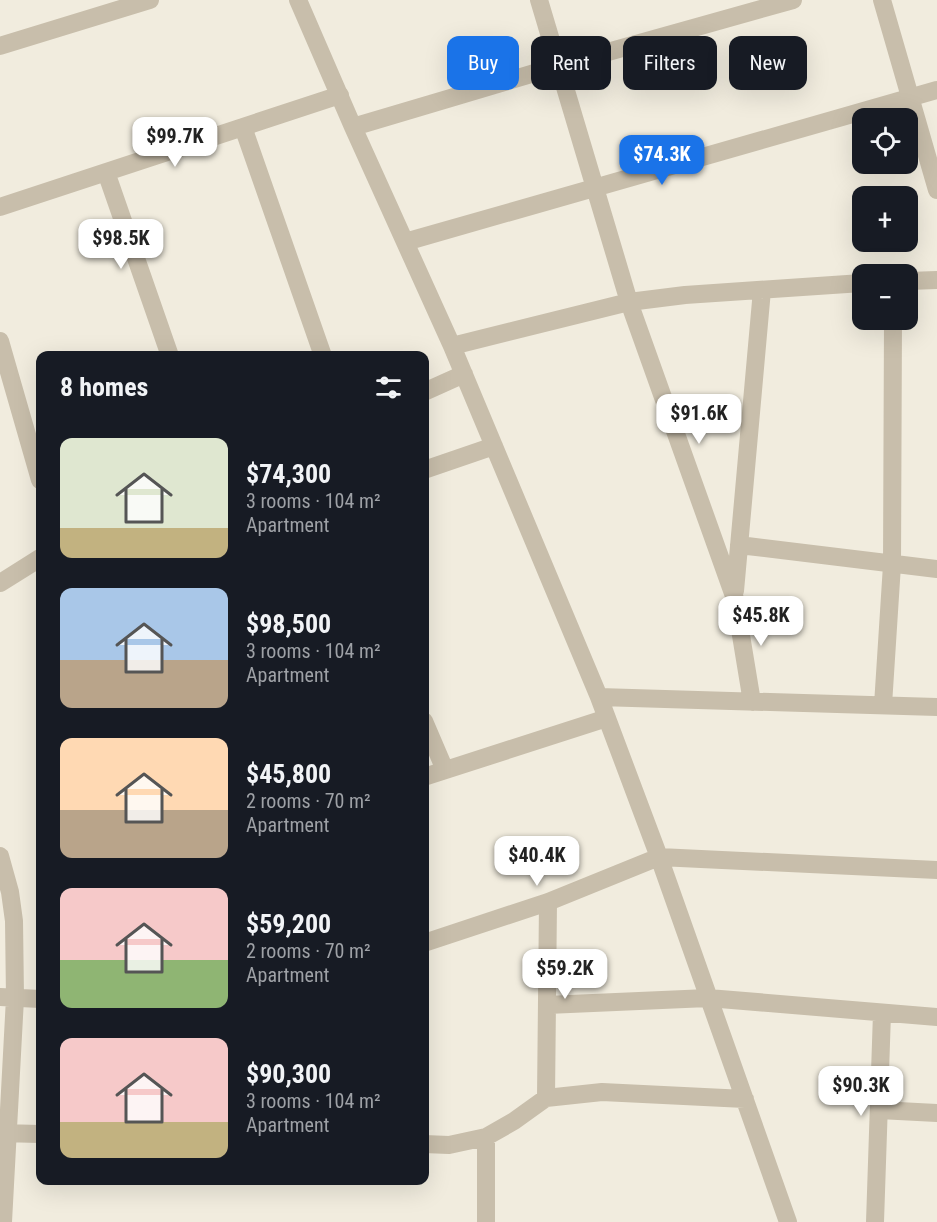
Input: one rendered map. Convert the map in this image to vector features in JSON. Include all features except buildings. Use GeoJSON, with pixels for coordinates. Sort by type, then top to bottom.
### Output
{"type":"FeatureCollection","features":[{"type":"Feature","properties":{"kind":"street"},"geometry":{"type":"LineString","coordinates":[[0,46],[150,0]]}},
{"type":"Feature","properties":{"kind":"street"},"geometry":{"type":"LineString","coordinates":[[300,0],[353,127],[452,346],[600,697],[788,1222]]}},
{"type":"Feature","properties":{"kind":"street"},"geometry":{"type":"LineString","coordinates":[[539,0],[549,36]]}},
{"type":"Feature","properties":{"kind":"street"},"geometry":{"type":"LineString","coordinates":[[611,51],[793,0]]}},
{"type":"Feature","properties":{"kind":"street"},"geometry":{"type":"LineString","coordinates":[[882,0],[937,190]]}},
{"type":"Feature","properties":{"kind":"street"},"geometry":{"type":"LineString","coordinates":[[353,127],[531,74]]}},
{"type":"Feature","properties":{"kind":"street"},"geometry":{"type":"LineString","coordinates":[[565,90],[629,303],[735,599],[752,702]]}},
{"type":"Feature","properties":{"kind":"street"},"geometry":{"type":"LineString","coordinates":[[405,242],[937,90]]}},
{"type":"Feature","properties":{"kind":"street"},"geometry":{"type":"LineString","coordinates":[[0,207],[340,95]]}},
{"type":"Feature","properties":{"kind":"street"},"geometry":{"type":"LineString","coordinates":[[243,127],[320,351]]}},
{"type":"Feature","properties":{"kind":"street"},"geometry":{"type":"LineString","coordinates":[[106,172],[168,351]]}},
{"type":"Feature","properties":{"kind":"street"},"geometry":{"type":"LineString","coordinates":[[918,281],[937,280]]}},
{"type":"Feature","properties":{"kind":"street"},"geometry":{"type":"LineString","coordinates":[[452,346],[629,303],[685,295],[852,284]]}},
{"type":"Feature","properties":{"kind":"street"},"geometry":{"type":"LineString","coordinates":[[735,599],[762,290]]}},
{"type":"Feature","properties":{"kind":"street"},"geometry":{"type":"LineString","coordinates":[[883,705],[892,565],[893,330]]}},
{"type":"Feature","properties":{"kind":"street"},"geometry":{"type":"LineString","coordinates":[[0,341],[36,466]]}},
{"type":"Feature","properties":{"kind":"street"},"geometry":{"type":"LineString","coordinates":[[429,390],[464,374]]}},
{"type":"Feature","properties":{"kind":"street"},"geometry":{"type":"LineString","coordinates":[[429,468],[494,446]]}},
{"type":"Feature","properties":{"kind":"street"},"geometry":{"type":"LineString","coordinates":[[739,545],[937,569]]}},
{"type":"Feature","properties":{"kind":"street"},"geometry":{"type":"LineString","coordinates":[[0,584],[36,561]]}},
{"type":"Feature","properties":{"kind":"street"},"geometry":{"type":"LineString","coordinates":[[600,697],[937,707]]}},
{"type":"Feature","properties":{"kind":"street"},"geometry":{"type":"LineString","coordinates":[[429,775],[607,718]]}},
{"type":"Feature","properties":{"kind":"street"},"geometry":{"type":"LineString","coordinates":[[429,733],[445,770]]}},
{"type":"Feature","properties":{"kind":"street"},"geometry":{"type":"LineString","coordinates":[[0,856],[10,892],[14,921],[8,998],[3,1222]]}},
{"type":"Feature","properties":{"kind":"street"},"geometry":{"type":"LineString","coordinates":[[429,941],[548,902],[659,857],[937,870]]}},
{"type":"Feature","properties":{"kind":"street"},"geometry":{"type":"LineString","coordinates":[[546,1098],[548,902]]}},
{"type":"Feature","properties":{"kind":"street"},"geometry":{"type":"LineString","coordinates":[[8,998],[36,999]]}},
{"type":"Feature","properties":{"kind":"street"},"geometry":{"type":"LineString","coordinates":[[547,1005],[708,998],[937,1017]]}},
{"type":"Feature","properties":{"kind":"street"},"geometry":{"type":"LineString","coordinates":[[875,1222],[882,1013]]}},
{"type":"Feature","properties":{"kind":"street"},"geometry":{"type":"LineString","coordinates":[[429,1144],[449,1145],[486,1137],[514,1121],[546,1098],[602,1092],[745,1099]]}},
{"type":"Feature","properties":{"kind":"street"},"geometry":{"type":"LineString","coordinates":[[879,1110],[937,1113]]}},
{"type":"Feature","properties":{"kind":"street"},"geometry":{"type":"LineString","coordinates":[[4,1133],[36,1134]]}},
{"type":"Feature","properties":{"kind":"street"},"geometry":{"type":"LineString","coordinates":[[486,1137],[486,1222]]}}]}
